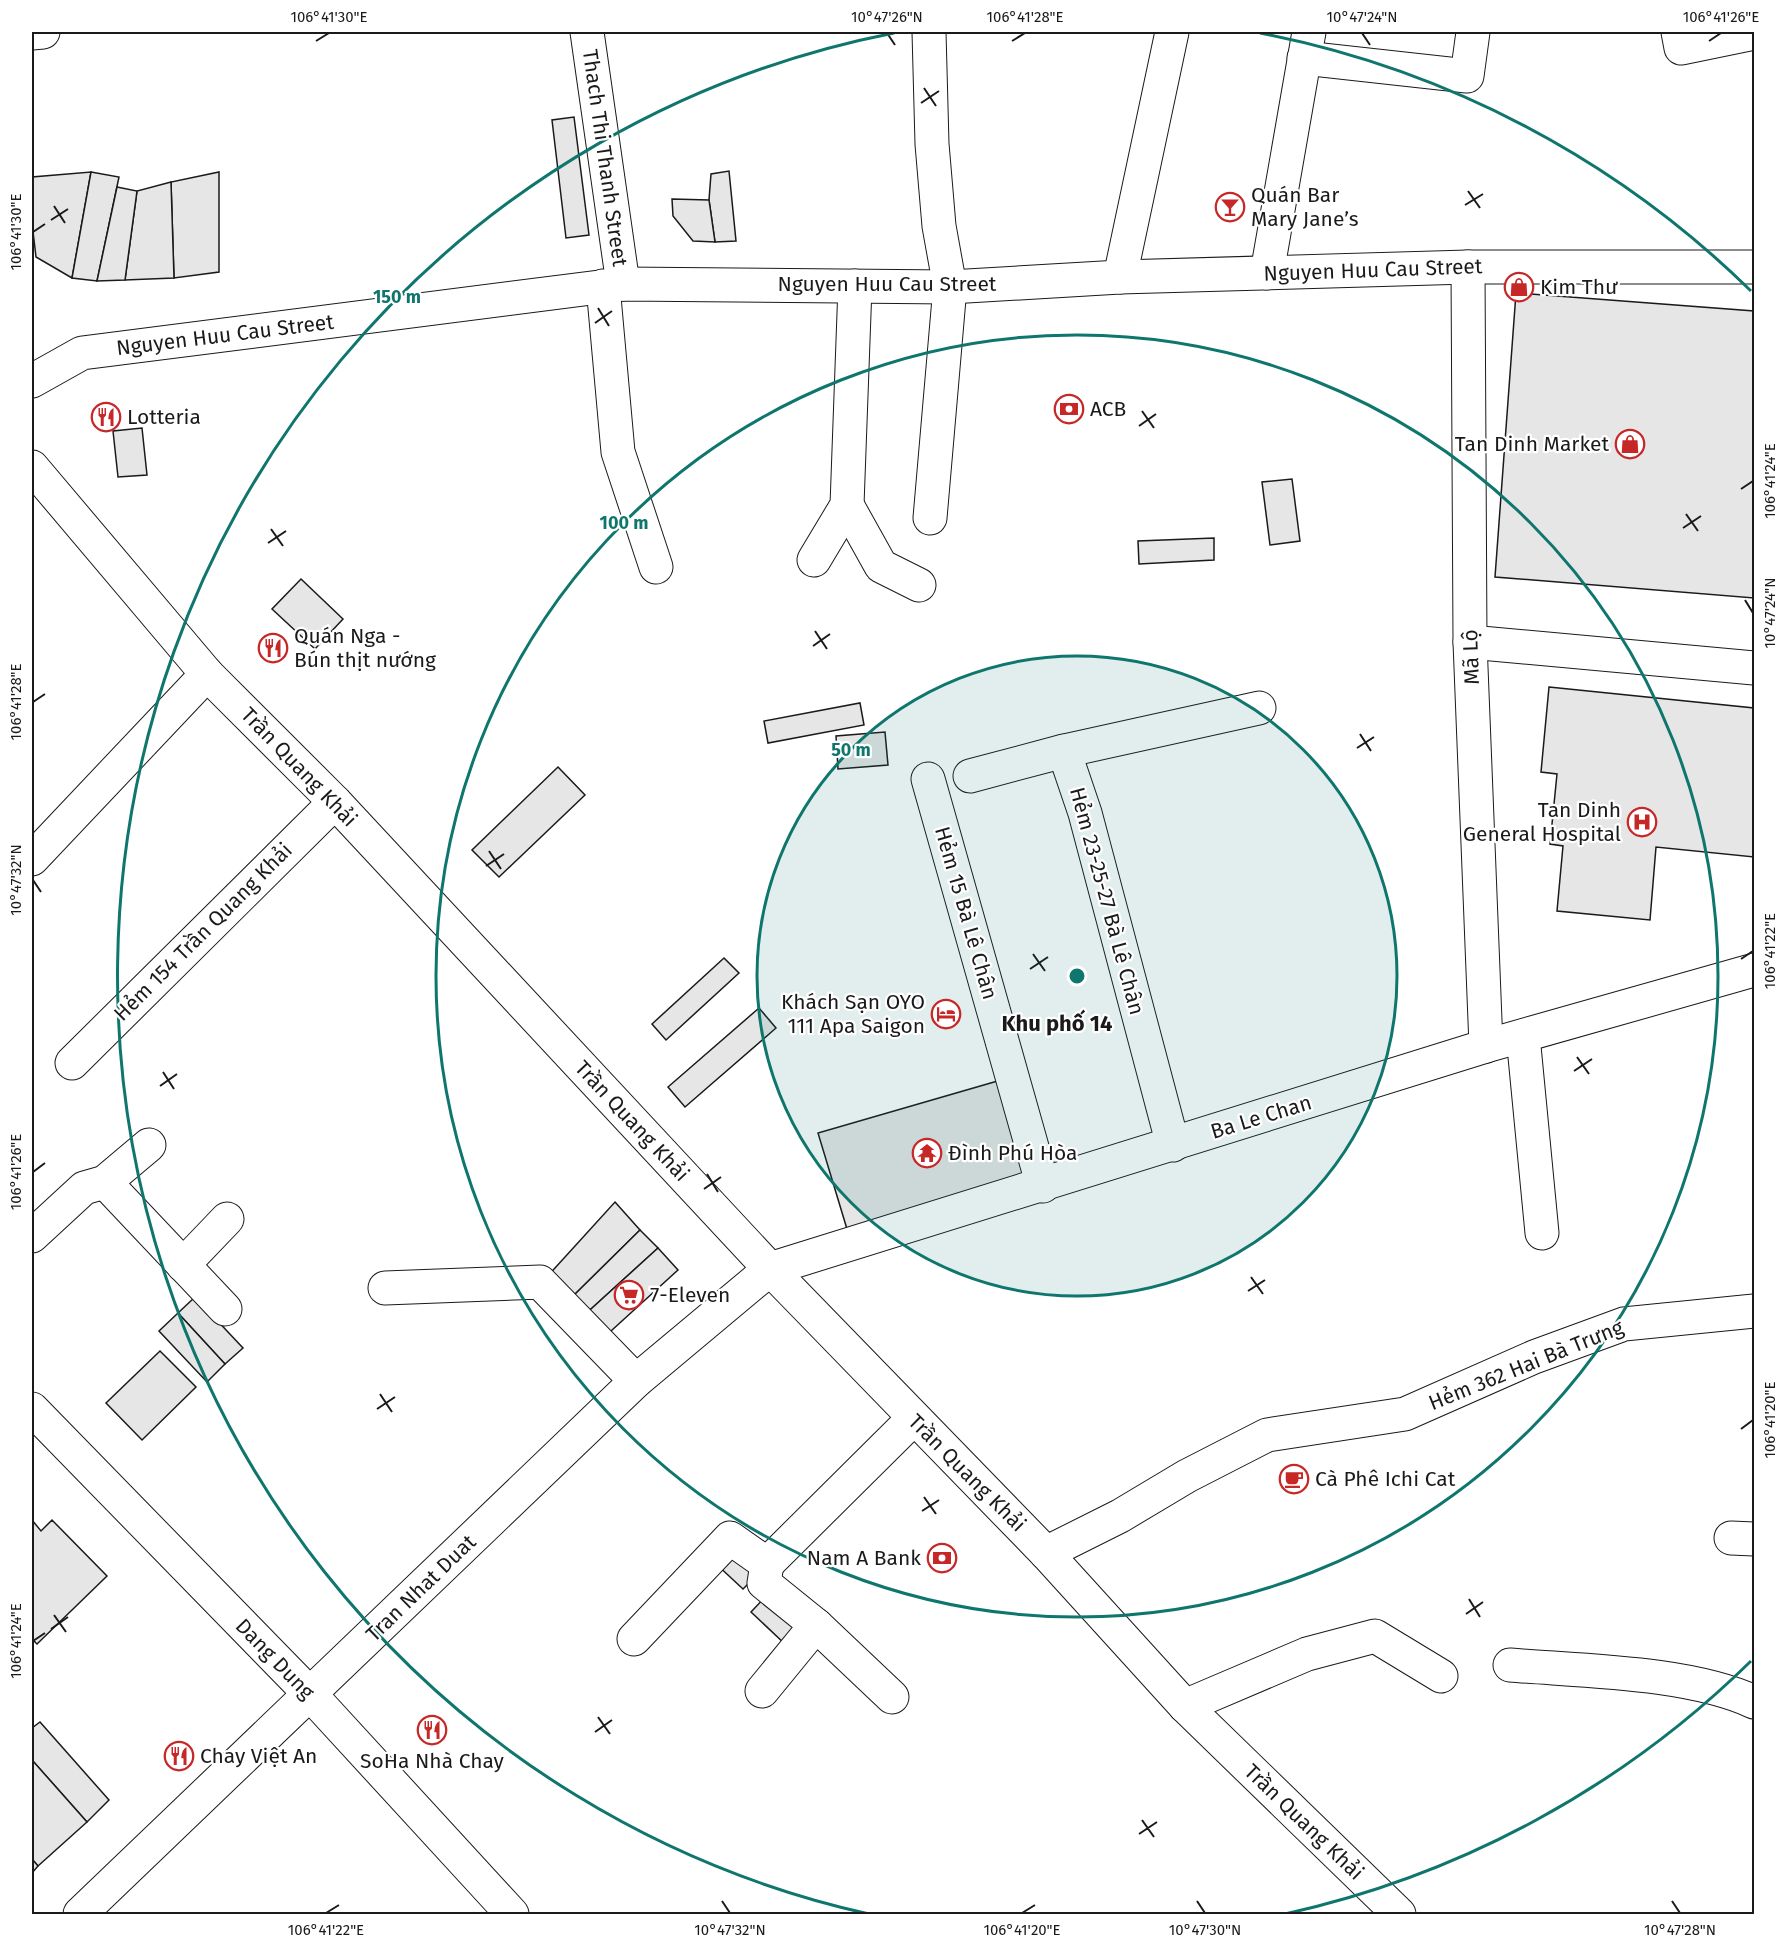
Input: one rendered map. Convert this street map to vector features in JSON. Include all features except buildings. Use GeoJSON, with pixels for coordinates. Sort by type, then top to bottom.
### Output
{"type":"FeatureCollection","features":[{"type":"Feature","properties":{"kind":"street"},"geometry":{"type":"LineString","coordinates":[[32,33],[43,32]]}},
{"type":"Feature","properties":{"kind":"street","name":"Thach Thi Thanh Street"},"geometry":{"type":"LineString","coordinates":[[587,32],[613,285],[618,452],[656,567]]}},
{"type":"Feature","properties":{"kind":"street"},"geometry":{"type":"LineString","coordinates":[[929,32],[932,144],[939,226],[950,287],[930,518]]}},
{"type":"Feature","properties":{"kind":"street"},"geometry":{"type":"LineString","coordinates":[[1120,277],[1172,32]]}},
{"type":"Feature","properties":{"kind":"street"},"geometry":{"type":"LineString","coordinates":[[1267,273],[1307,45],[1467,76],[1473,32]]}},
{"type":"Feature","properties":{"kind":"street"},"geometry":{"type":"LineString","coordinates":[[1678,32],[1681,48],[1755,33]]}},
{"type":"Feature","properties":{"kind":"street","name":"Nguyen Huu Cau Street"},"geometry":{"type":"LineString","coordinates":[[32,381],[82,353],[613,285],[950,287],[1120,277],[1468,267],[1755,267]]}},
{"type":"Feature","properties":{"kind":"street","name":"Mã Lộ"},"geometry":{"type":"LineString","coordinates":[[1468,267],[1470,642],[1486,1046]]}},
{"type":"Feature","properties":{"kind":"street"},"geometry":{"type":"LineString","coordinates":[[814,560],[847,504],[855,286]]}},
{"type":"Feature","properties":{"kind":"street","name":"Trần Quang Khải"},"geometry":{"type":"LineString","coordinates":[[32,467],[207,674],[335,802],[770,1269],[913,1419],[1046,1553],[1185,1706],[1399,1914]]}},
{"type":"Feature","properties":{"kind":"street"},"geometry":{"type":"LineString","coordinates":[[847,504],[881,566],[919,585]]}},
{"type":"Feature","properties":{"kind":"street"},"geometry":{"type":"LineString","coordinates":[[1470,642],[1755,668]]}},
{"type":"Feature","properties":{"kind":"street"},"geometry":{"type":"LineString","coordinates":[[32,859],[207,674]]}},
{"type":"Feature","properties":{"kind":"street"},"geometry":{"type":"LineString","coordinates":[[970,776],[1064,751],[1259,708]]}},
{"type":"Feature","properties":{"kind":"street","name":"Hẻm 23-25-27 Bà Lê Chân"},"geometry":{"type":"LineString","coordinates":[[1064,751],[1085,813],[1173,1144]]}},
{"type":"Feature","properties":{"kind":"street","name":"Hẻm 15 Bà Lê Chân"},"geometry":{"type":"LineString","coordinates":[[928,779],[1043,1186]]}},
{"type":"Feature","properties":{"kind":"street","name":"Hẻm 154 Trần Quang Khải"},"geometry":{"type":"LineString","coordinates":[[72,1063],[335,802]]}},
{"type":"Feature","properties":{"kind":"street","name":"Ba Le Chan"},"geometry":{"type":"LineString","coordinates":[[770,1269],[1043,1186],[1486,1046],[1755,970]]}},
{"type":"Feature","properties":{"kind":"street"},"geometry":{"type":"LineString","coordinates":[[1523,1036],[1542,1233]]}},
{"type":"Feature","properties":{"kind":"street"},"geometry":{"type":"LineString","coordinates":[[32,1236],[84,1188],[105,1182],[149,1145]]}},
{"type":"Feature","properties":{"kind":"street"},"geometry":{"type":"LineString","coordinates":[[105,1182],[225,1309]]}},
{"type":"Feature","properties":{"kind":"street"},"geometry":{"type":"LineString","coordinates":[[183,1265],[227,1219]]}},
{"type":"Feature","properties":{"kind":"street","name":"Tran Nhat Duat"},"geometry":{"type":"LineString","coordinates":[[80,1914],[636,1381],[770,1269]]}},
{"type":"Feature","properties":{"kind":"street"},"geometry":{"type":"LineString","coordinates":[[385,1288],[540,1282],[636,1381]]}},
{"type":"Feature","properties":{"kind":"street","name":"Hẻm 362 Hai Bà Trưng"},"geometry":{"type":"LineString","coordinates":[[1046,1553],[1120,1516],[1187,1476],[1267,1434],[1405,1414],[1534,1357],[1624,1324],[1755,1311]]}},
{"type":"Feature","properties":{"kind":"street","name":"Dang Dung"},"geometry":{"type":"LineString","coordinates":[[32,1409],[310,1694],[513,1914]]}},
{"type":"Feature","properties":{"kind":"street"},"geometry":{"type":"LineString","coordinates":[[892,1696],[816,1625],[764,1583],[767,1564],[913,1419]]}},
{"type":"Feature","properties":{"kind":"street"},"geometry":{"type":"LineString","coordinates":[[634,1639],[730,1538],[767,1564]]}},
{"type":"Feature","properties":{"kind":"street"},"geometry":{"type":"LineString","coordinates":[[762,1691],[816,1625]]}},
{"type":"Feature","properties":{"kind":"street"},"geometry":{"type":"LineString","coordinates":[[1185,1706],[1307,1654],[1375,1636],[1440,1676]]}},
{"type":"Feature","properties":{"kind":"street"},"geometry":{"type":"LineString","coordinates":[[1510,1665],[1647,1677],[1730,1691],[1755,1702]]}},
{"type":"Feature","properties":{"kind":"place","name":"Quán Bar Mary Jane’s"},"geometry":{"type":"Point","coordinates":[1230,207]}},
{"type":"Feature","properties":{"kind":"place","name":"Kim Thư"},"geometry":{"type":"Point","coordinates":[1519,287]}},
{"type":"Feature","properties":{"kind":"place","name":"ACB"},"geometry":{"type":"Point","coordinates":[1069,409]}},
{"type":"Feature","properties":{"kind":"place","name":"Lotteria"},"geometry":{"type":"Point","coordinates":[106,417]}},
{"type":"Feature","properties":{"kind":"place","name":"Tan Dinh Market"},"geometry":{"type":"Point","coordinates":[1630,444]}},
{"type":"Feature","properties":{"kind":"place","name":"Quán Nga - Bún thịt nướng"},"geometry":{"type":"Point","coordinates":[273,648]}},
{"type":"Feature","properties":{"kind":"place","name":"Tan Dinh General Hospital"},"geometry":{"type":"Point","coordinates":[1642,822]}},
{"type":"Feature","properties":{"kind":"place","name":"Khách Sạn OYO 111 Apa Saigon"},"geometry":{"type":"Point","coordinates":[946,1014]}},
{"type":"Feature","properties":{"kind":"place","name":"Đình Phú Hòa"},"geometry":{"type":"Point","coordinates":[927,1153]}},
{"type":"Feature","properties":{"kind":"place","name":"7-Eleven"},"geometry":{"type":"Point","coordinates":[629,1295]}},
{"type":"Feature","properties":{"kind":"place","name":"Cà Phê Ichi Cat"},"geometry":{"type":"Point","coordinates":[1294,1479]}},
{"type":"Feature","properties":{"kind":"place","name":"Nam A Bank"},"geometry":{"type":"Point","coordinates":[942,1558]}},
{"type":"Feature","properties":{"kind":"place","name":"SoHa Nhà Chay"},"geometry":{"type":"Point","coordinates":[432,1730]}},
{"type":"Feature","properties":{"kind":"place","name":"Chay Việt An"},"geometry":{"type":"Point","coordinates":[179,1756]}},
{"type":"Feature","properties":{"kind":"district","name":"Khu phố 14"},"geometry":{"type":"Point","coordinates":[1057,1023]}}]}
